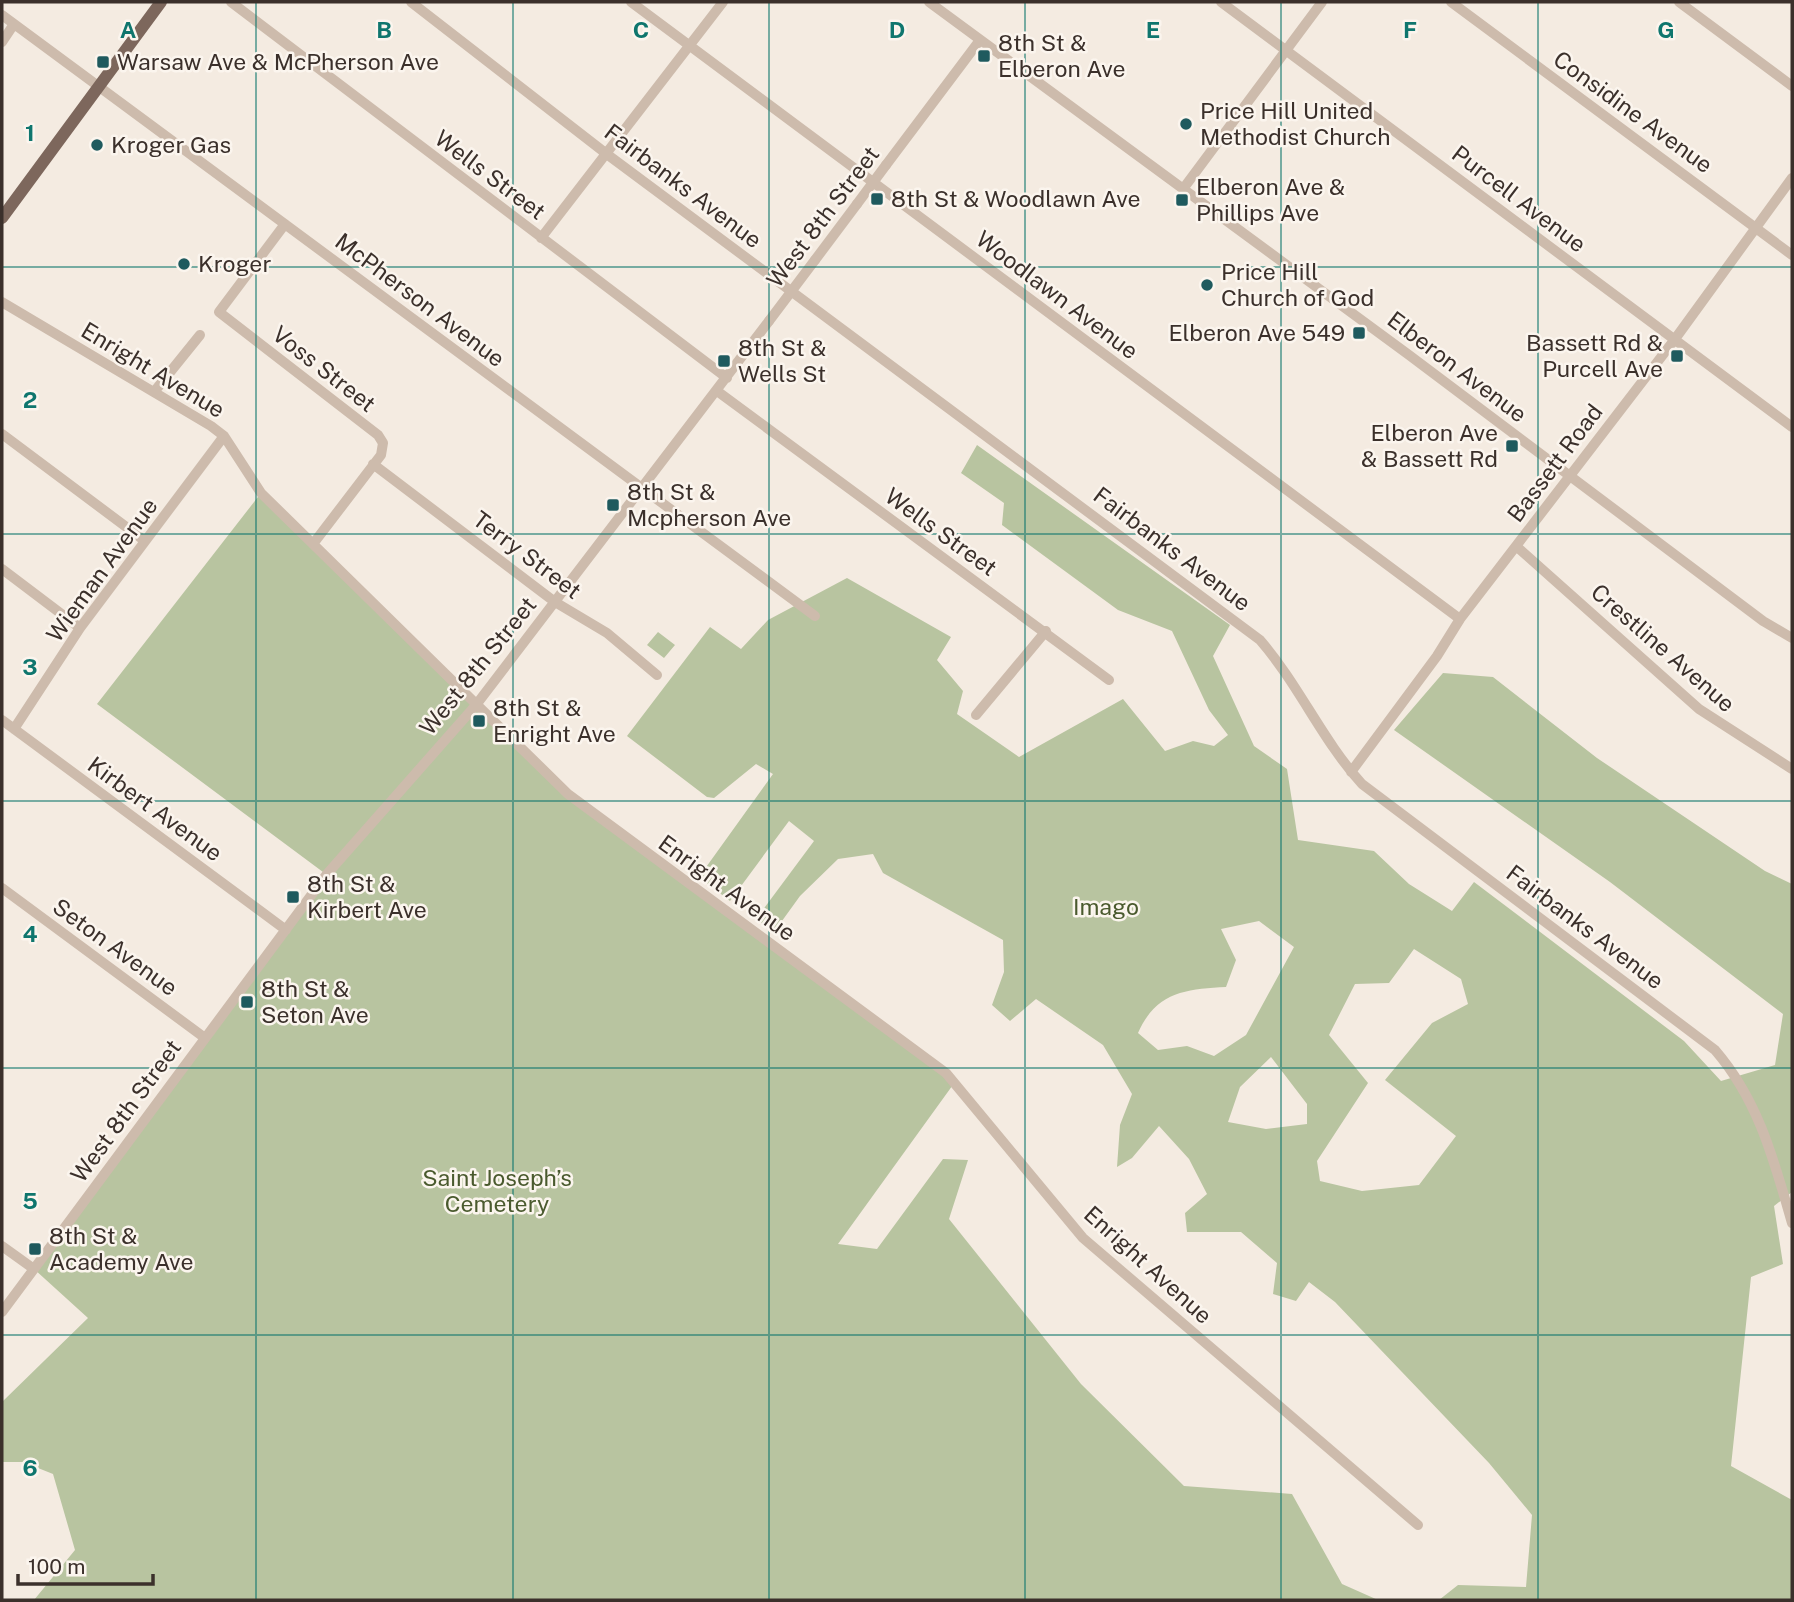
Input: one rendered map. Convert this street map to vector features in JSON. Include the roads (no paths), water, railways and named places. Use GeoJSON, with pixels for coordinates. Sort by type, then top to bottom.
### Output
{"type":"FeatureCollection","features":[{"type":"Feature","properties":{"kind":"main road"},"geometry":{"type":"LineString","coordinates":[[2,218],[161,2]]}},
{"type":"Feature","properties":{"kind":"street","name":"Wells Street"},"geometry":{"type":"LineString","coordinates":[[231,2],[727,378]]}},
{"type":"Feature","properties":{"kind":"street","name":"Fairbanks Avenue"},"geometry":{"type":"LineString","coordinates":[[411,2],[608,155],[1240,622],[1286,670],[1351,772],[1377,798],[1715,1050],[1752,1103],[1771,1150],[1792,1223]]}},
{"type":"Feature","properties":{"kind":"street","name":"Woodlawn Avenue"},"geometry":{"type":"LineString","coordinates":[[631,2],[1460,618]]}},
{"type":"Feature","properties":{"kind":"street"},"geometry":{"type":"LineString","coordinates":[[541,238],[608,155],[723,2]]}},
{"type":"Feature","properties":{"kind":"street","name":"Purcell Avenue"},"geometry":{"type":"LineString","coordinates":[[1221,2],[1792,427]]}},
{"type":"Feature","properties":{"kind":"street"},"geometry":{"type":"LineString","coordinates":[[1184,189],[1322,2]]}},
{"type":"Feature","properties":{"kind":"street","name":"Considine Avenue"},"geometry":{"type":"LineString","coordinates":[[1451,2],[1792,255]]}},
{"type":"Feature","properties":{"kind":"street"},"geometry":{"type":"LineString","coordinates":[[1679,2],[1792,86]]}},
{"type":"Feature","properties":{"kind":"street","name":"Elberon Avenue"},"geometry":{"type":"LineString","coordinates":[[936,4],[980,40],[1569,474],[1763,621],[1792,638]]}},
{"type":"Feature","properties":{"kind":"street","name":"McPherson Avenue"},"geometry":{"type":"LineString","coordinates":[[2,15],[815,616]]}},
{"type":"Feature","properties":{"kind":"street"},"geometry":{"type":"LineString","coordinates":[[2,42],[15,24]]}},
{"type":"Feature","properties":{"kind":"street","name":"West 8th Street"},"geometry":{"type":"LineString","coordinates":[[2,1312],[327,874],[476,705],[727,378],[980,40]]}},
{"type":"Feature","properties":{"kind":"street","name":"Bassett Road"},"geometry":{"type":"LineString","coordinates":[[1351,772],[1437,656],[1460,618],[1675,339],[1792,177]]}},
{"type":"Feature","properties":{"kind":"street","name":"Voss Street"},"geometry":{"type":"LineString","coordinates":[[285,224],[219,313],[378,435],[383,448],[373,464]]}},
{"type":"Feature","properties":{"kind":"street","name":"Enright Avenue"},"geometry":{"type":"LineString","coordinates":[[2,302],[224,436],[261,492],[568,794],[946,1073],[1083,1238],[1418,1525]]}},
{"type":"Feature","properties":{"kind":"street"},"geometry":{"type":"LineString","coordinates":[[154,392],[200,335]]}},
{"type":"Feature","properties":{"kind":"street","name":"Wells Street"},"geometry":{"type":"LineString","coordinates":[[717,391],[1109,680]]}},
{"type":"Feature","properties":{"kind":"street"},"geometry":{"type":"LineString","coordinates":[[2,433],[145,541]]}},
{"type":"Feature","properties":{"kind":"street","name":"Wieman Avenue"},"geometry":{"type":"LineString","coordinates":[[14,729],[80,628],[224,436]]}},
{"type":"Feature","properties":{"kind":"street"},"geometry":{"type":"LineString","coordinates":[[313,544],[373,464]]}},
{"type":"Feature","properties":{"kind":"street","name":"Terry Street"},"geometry":{"type":"LineString","coordinates":[[373,464],[555,602],[607,632],[657,675]]}},
{"type":"Feature","properties":{"kind":"street","name":"Crestline Avenue"},"geometry":{"type":"LineString","coordinates":[[1517,546],[1699,709],[1792,769]]}},
{"type":"Feature","properties":{"kind":"street"},"geometry":{"type":"LineString","coordinates":[[2,569],[80,628]]}},
{"type":"Feature","properties":{"kind":"street"},"geometry":{"type":"LineString","coordinates":[[976,715],[1046,631]]}},
{"type":"Feature","properties":{"kind":"street","name":"Kirbert Avenue"},"geometry":{"type":"LineString","coordinates":[[2,720],[286,930]]}},
{"type":"Feature","properties":{"kind":"street","name":"Seton Avenue"},"geometry":{"type":"LineString","coordinates":[[2,888],[205,1038]]}},
{"type":"Feature","properties":{"kind":"street"},"geometry":{"type":"LineString","coordinates":[[2,1246],[34,1269]]}},
{"type":"Feature","properties":{"kind":"place","name":"8th St & Elberon Ave"},"geometry":{"type":"Point","coordinates":[984,56]}},
{"type":"Feature","properties":{"kind":"place","name":"Warsaw Ave & McPherson Ave"},"geometry":{"type":"Point","coordinates":[103,62]}},
{"type":"Feature","properties":{"kind":"place","name":"Price Hill United Methodist Church"},"geometry":{"type":"Point","coordinates":[1186,124]}},
{"type":"Feature","properties":{"kind":"place","name":"Kroger Gas"},"geometry":{"type":"Point","coordinates":[97,145]}},
{"type":"Feature","properties":{"kind":"place","name":"8th St & Woodlawn Ave"},"geometry":{"type":"Point","coordinates":[877,199]}},
{"type":"Feature","properties":{"kind":"place","name":"Elberon Ave & Phillips Ave"},"geometry":{"type":"Point","coordinates":[1182,200]}},
{"type":"Feature","properties":{"kind":"place","name":"Kroger"},"geometry":{"type":"Point","coordinates":[184,264]}},
{"type":"Feature","properties":{"kind":"place","name":"Price Hill Church of God"},"geometry":{"type":"Point","coordinates":[1207,285]}},
{"type":"Feature","properties":{"kind":"place","name":"Elberon Ave 549"},"geometry":{"type":"Point","coordinates":[1359,333]}},
{"type":"Feature","properties":{"kind":"place","name":"Bassett Rd & Purcell Ave"},"geometry":{"type":"Point","coordinates":[1677,356]}},
{"type":"Feature","properties":{"kind":"place","name":"8th St & Wells St"},"geometry":{"type":"Point","coordinates":[724,361]}},
{"type":"Feature","properties":{"kind":"place","name":"Elberon Ave & Bassett Rd"},"geometry":{"type":"Point","coordinates":[1512,446]}},
{"type":"Feature","properties":{"kind":"place","name":"8th St & Mcpherson Ave"},"geometry":{"type":"Point","coordinates":[613,505]}},
{"type":"Feature","properties":{"kind":"place","name":"8th St & Enright Ave"},"geometry":{"type":"Point","coordinates":[479,721]}},
{"type":"Feature","properties":{"kind":"place","name":"8th St & Kirbert Ave"},"geometry":{"type":"Point","coordinates":[293,897]}},
{"type":"Feature","properties":{"kind":"place","name":"8th St & Seton Ave"},"geometry":{"type":"Point","coordinates":[247,1002]}},
{"type":"Feature","properties":{"kind":"place","name":"8th St & Academy Ave"},"geometry":{"type":"Point","coordinates":[35,1249]}},
{"type":"Feature","properties":{"kind":"park label","name":"Imago"},"geometry":{"type":"Point","coordinates":[1106,907]}},
{"type":"Feature","properties":{"kind":"park label","name":"Saint Joseph’s Cemetery"},"geometry":{"type":"Point","coordinates":[497,1191]}}]}
